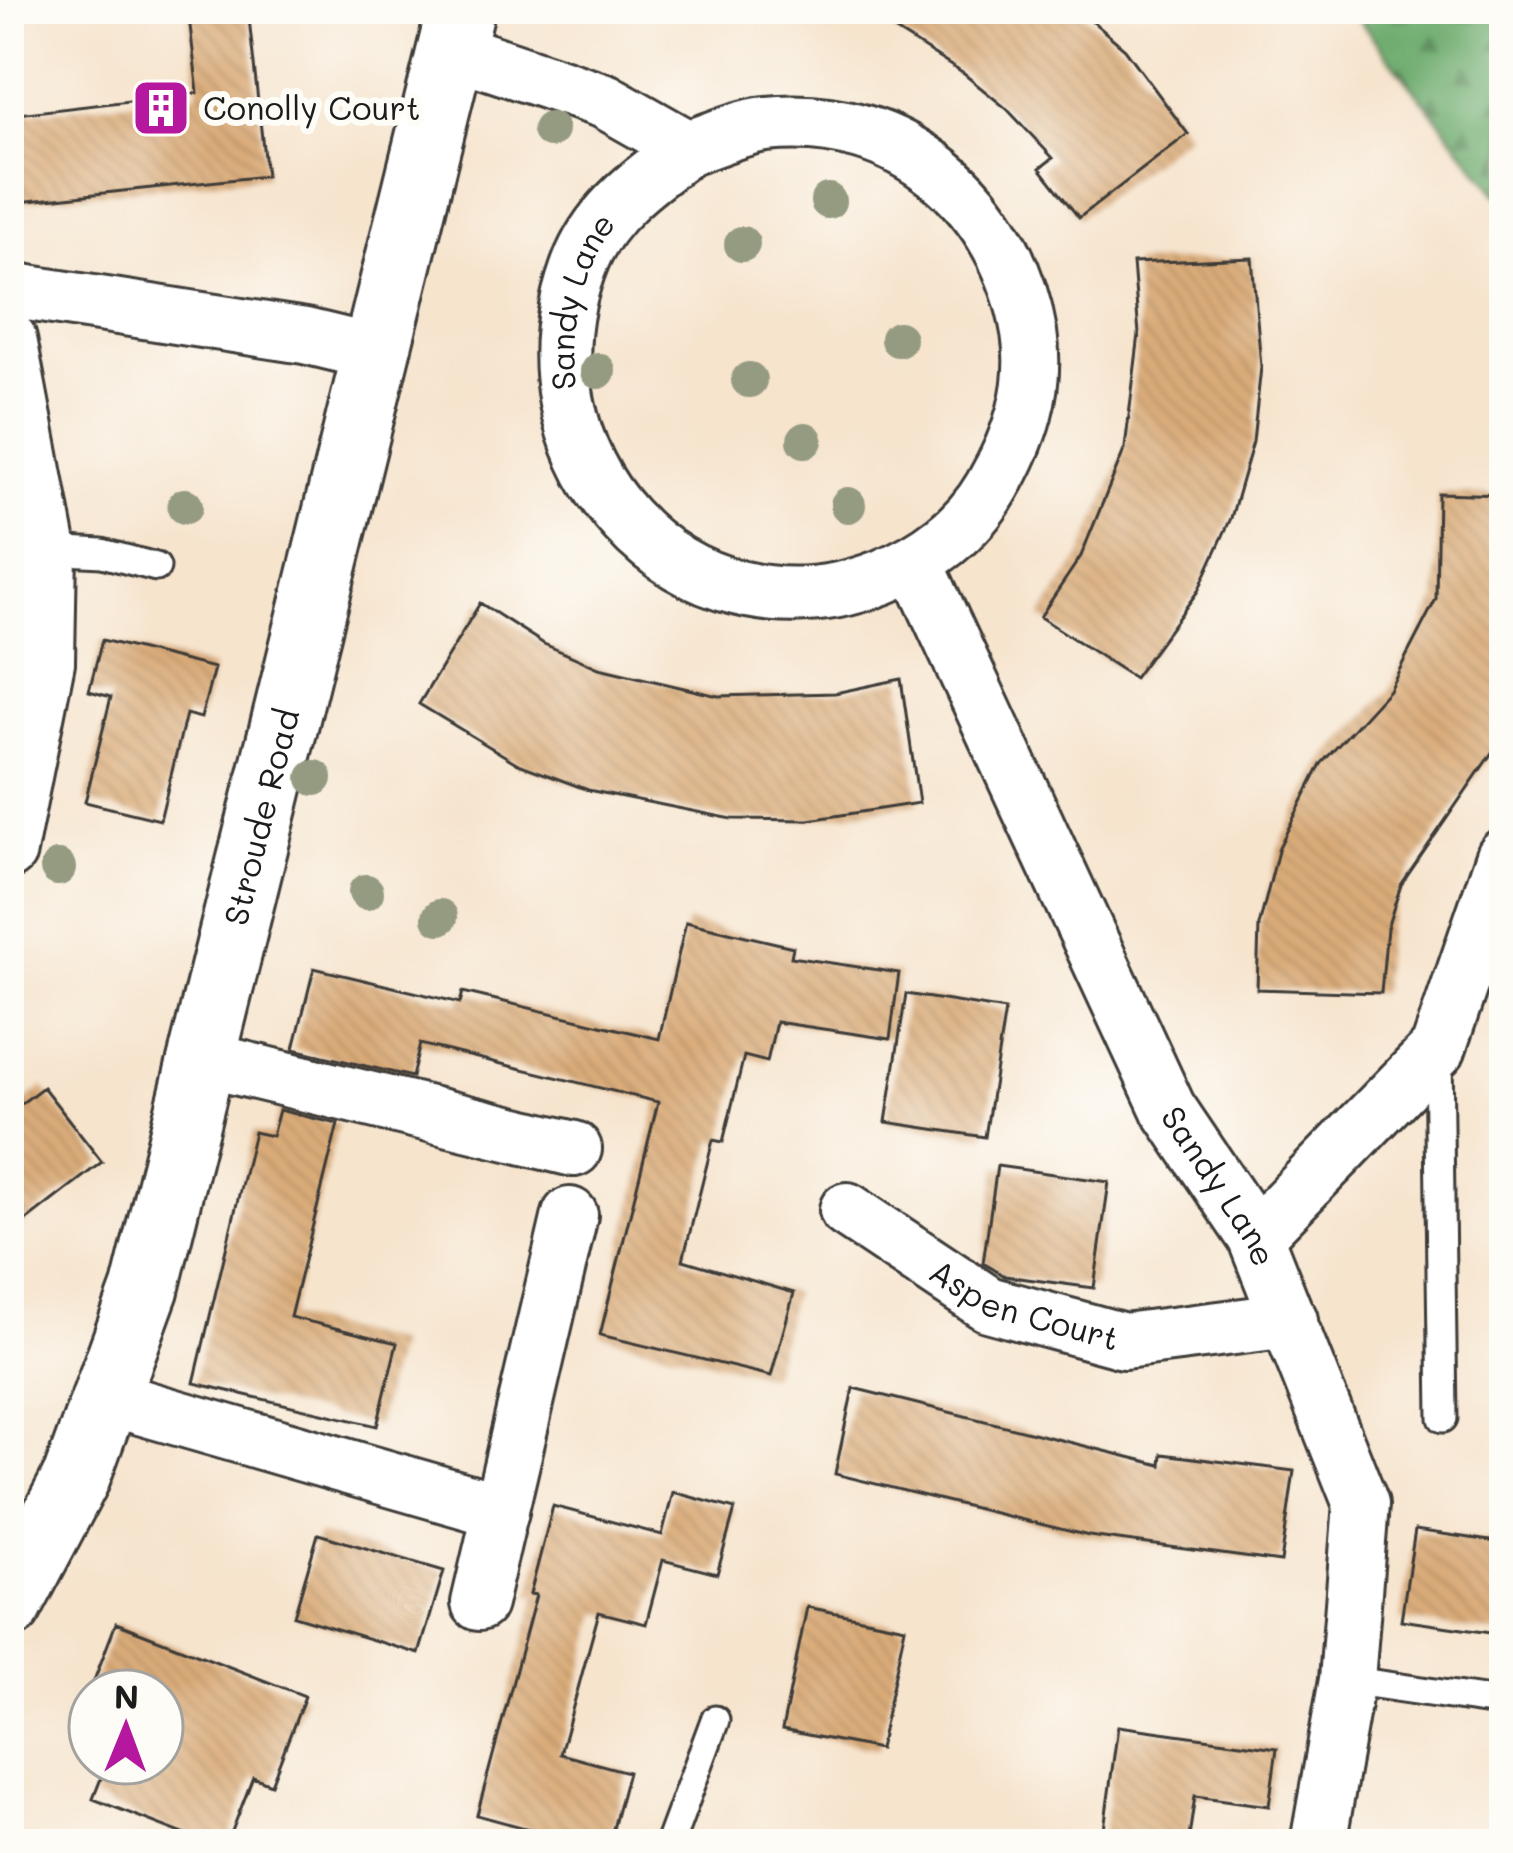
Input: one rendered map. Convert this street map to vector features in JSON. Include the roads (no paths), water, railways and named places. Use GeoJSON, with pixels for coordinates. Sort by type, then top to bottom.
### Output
{"type":"FeatureCollection","features":[{"type":"Feature","properties":{"kind":"street"},"geometry":{"type":"LineString","coordinates":[[455,29],[605,101],[688,148]]}},
{"type":"Feature","properties":{"kind":"street","name":"Stroude Road"},"geometry":{"type":"LineString","coordinates":[[9,1605],[76,1478],[145,1289],[344,501],[375,353],[455,29]]}},
{"type":"Feature","properties":{"kind":"street","name":"Sandy Lane"},"geometry":{"type":"LineString","coordinates":[[765,124],[846,128],[921,158],[982,212],[1020,283],[1034,363],[1018,442],[978,512],[916,564],[846,591],[770,594],[697,575],[634,532],[588,473],[563,402],[561,327],[572,290],[584,254],[627,193],[688,148],[765,124]]}},
{"type":"Feature","properties":{"kind":"street"},"geometry":{"type":"LineString","coordinates":[[9,851],[47,662],[49,550],[10,310],[305,336],[375,353]]}},
{"type":"Feature","properties":{"kind":"street","name":"Sandy Lane"},"geometry":{"type":"LineString","coordinates":[[916,564],[1168,1108],[1255,1237],[1361,1504],[1347,1680],[1318,1844]]}},
{"type":"Feature","properties":{"kind":"street"},"geometry":{"type":"LineString","coordinates":[[1255,1237],[1438,1049],[1504,856]]}},
{"type":"Feature","properties":{"kind":"street"},"geometry":{"type":"LineString","coordinates":[[203,1059],[574,1149]]}},
{"type":"Feature","properties":{"kind":"street","name":"Aspen Court"},"geometry":{"type":"LineString","coordinates":[[847,1210],[988,1304],[1124,1341],[1290,1320]]}},
{"type":"Feature","properties":{"kind":"street"},"geometry":{"type":"LineString","coordinates":[[479,1603],[570,1215]]}},
{"type":"Feature","properties":{"kind":"street"},"geometry":{"type":"LineString","coordinates":[[109,1398],[501,1511]]}},
{"type":"Feature","properties":{"kind":"lane"},"geometry":{"type":"LineString","coordinates":[[49,550],[102,553],[156,567]]}},
{"type":"Feature","properties":{"kind":"lane"},"geometry":{"type":"LineString","coordinates":[[1438,1049],[1443,1418]]}},
{"type":"Feature","properties":{"kind":"lane"},"geometry":{"type":"LineString","coordinates":[[1347,1680],[1504,1703]]}},
{"type":"Feature","properties":{"kind":"lane"},"geometry":{"type":"LineString","coordinates":[[669,1844],[716,1720]]}},
{"type":"Feature","properties":{"kind":"place","name":"Conolly Court"},"geometry":{"type":"Point","coordinates":[161,108]}}]}
